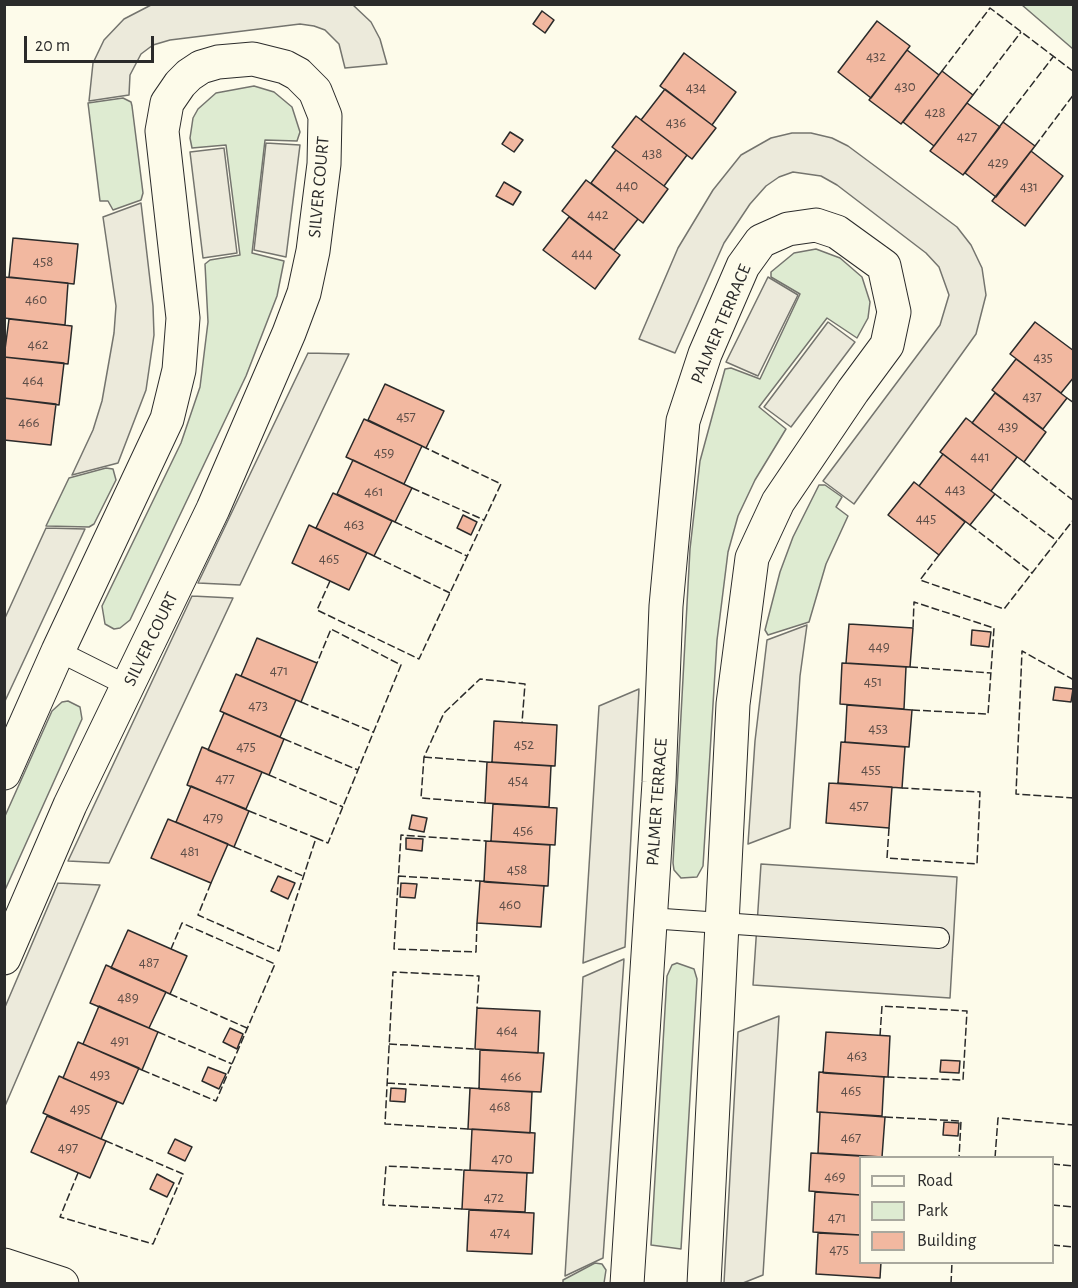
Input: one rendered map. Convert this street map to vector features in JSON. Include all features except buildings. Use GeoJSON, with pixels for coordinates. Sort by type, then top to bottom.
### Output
{"type":"FeatureCollection","features":[{"type":"Feature","properties":{"kind":"street","name":"SILVER COURT"},"geometry":{"type":"LineString","coordinates":[[4,772],[58,651],[147,466],[167,419],[179,370],[183,318],[162,131],[167,103],[189,75],[218,62],[254,59],[285,67],[298,74],[315,91],[325,116],[324,164],[313,251],[304,292],[289,333],[213,509],[70,805],[4,958]]}},
{"type":"Feature","properties":{"kind":"street","name":"PALMER TERRACE"},"geometry":{"type":"LineString","coordinates":[[627,1284],[659,782],[666,606],[683,421],[705,354],[743,267],[761,241],[789,229],[816,225],[837,232],[885,266],[891,286],[894,312],[887,345],[778,502],[752,558],[733,704],[704,1284]]}},
{"type":"Feature","properties":{"kind":"street"},"geometry":{"type":"LineString","coordinates":[[4,1266],[62,1284]]}},
{"type":"Feature","properties":{"kind":"lane"},"geometry":{"type":"LineString","coordinates":[[58,651],[128,686]]}},
{"type":"Feature","properties":{"kind":"lane"},"geometry":{"type":"LineString","coordinates":[[649,918],[939,938]]}},
{"type":"Feature","properties":{"kind":"green space"},"geometry":{"type":"Polygon","coordinates":[[[1022,5],[1073,5],[1073,49],[1022,5]]]}},
{"type":"Feature","properties":{"kind":"green space"},"geometry":{"type":"Polygon","coordinates":[[[254,86],[274,92],[292,107],[300,132],[297,141],[265,140],[252,253],[284,261],[277,296],[246,376],[130,620],[120,628],[114,629],[105,624],[102,606],[181,443],[200,387],[208,322],[205,264],[210,260],[240,255],[226,145],[192,148],[190,138],[193,118],[198,109],[216,93],[254,86]]]}},
{"type":"Feature","properties":{"kind":"green space"},"geometry":{"type":"Polygon","coordinates":[[[123,98],[131,102],[132,106],[143,193],[141,200],[113,210],[108,201],[100,201],[88,103],[123,98]]]}},
{"type":"Feature","properties":{"kind":"green space"},"geometry":{"type":"Polygon","coordinates":[[[816,249],[840,258],[862,277],[870,302],[868,318],[857,338],[827,318],[759,407],[786,429],[755,480],[738,516],[728,552],[717,640],[703,866],[697,877],[681,878],[674,870],[673,863],[690,549],[700,461],[725,369],[731,368],[760,379],[800,294],[771,277],[771,272],[794,253],[816,249]]]}},
{"type":"Feature","properties":{"kind":"green space"},"geometry":{"type":"Polygon","coordinates":[[[106,468],[113,469],[116,480],[94,524],[89,527],[46,526],[69,478],[106,468]]]}},
{"type":"Feature","properties":{"kind":"green space"},"geometry":{"type":"Polygon","coordinates":[[[819,485],[825,485],[842,497],[836,507],[848,516],[826,564],[809,622],[768,635],[765,630],[780,572],[793,537],[819,485]]]}},
{"type":"Feature","properties":{"kind":"green space"},"geometry":{"type":"Polygon","coordinates":[[[68,701],[80,707],[82,719],[5,890],[5,816],[52,711],[62,702],[68,701]]]}},
{"type":"Feature","properties":{"kind":"green space"},"geometry":{"type":"Polygon","coordinates":[[[677,963],[694,969],[697,979],[681,1249],[651,1245],[667,976],[672,965],[677,963]]]}},
{"type":"Feature","properties":{"kind":"green space"},"geometry":{"type":"Polygon","coordinates":[[[595,1263],[602,1264],[606,1270],[604,1283],[563,1283],[563,1280],[595,1263]]]}},
{"type":"Feature","properties":{"kind":"shaded area"},"geometry":{"type":"Polygon","coordinates":[[[153,4],[353,5],[371,22],[380,39],[387,64],[345,68],[339,44],[325,30],[300,24],[170,40],[153,45],[141,54],[130,75],[129,95],[89,101],[93,63],[104,40],[124,19],[153,4]]]}},
{"type":"Feature","properties":{"kind":"shaded area"},"geometry":{"type":"Polygon","coordinates":[[[792,133],[811,133],[832,138],[848,146],[957,227],[971,245],[982,268],[986,295],[976,334],[854,504],[823,481],[940,325],[949,295],[939,267],[926,253],[837,185],[821,176],[793,172],[779,177],[766,186],[750,204],[724,243],[675,353],[639,339],[678,248],[713,190],[741,155],[771,138],[792,133]]]}},
{"type":"Feature","properties":{"kind":"shaded area"},"geometry":{"type":"Polygon","coordinates":[[[266,143],[300,145],[286,257],[254,250],[266,143]]]}},
{"type":"Feature","properties":{"kind":"shaded area"},"geometry":{"type":"Polygon","coordinates":[[[224,148],[237,253],[203,258],[190,152],[224,148]]]}},
{"type":"Feature","properties":{"kind":"shaded area"},"geometry":{"type":"Polygon","coordinates":[[[141,203],[153,306],[154,335],[146,390],[118,463],[72,475],[93,430],[102,401],[114,333],[116,306],[103,217],[141,203]]]}},
{"type":"Feature","properties":{"kind":"shaded area"},"geometry":{"type":"Polygon","coordinates":[[[768,277],[798,295],[758,376],[726,362],[768,277]]]}},
{"type":"Feature","properties":{"kind":"shaded area"},"geometry":{"type":"Polygon","coordinates":[[[828,322],[855,342],[791,427],[764,407],[828,322]]]}},
{"type":"Feature","properties":{"kind":"shaded area"},"geometry":{"type":"Polygon","coordinates":[[[308,353],[349,354],[240,585],[198,583],[308,353]]]}},
{"type":"Feature","properties":{"kind":"shaded area"},"geometry":{"type":"Polygon","coordinates":[[[46,528],[85,529],[5,701],[5,618],[46,528]]]}},
{"type":"Feature","properties":{"kind":"shaded area"},"geometry":{"type":"Polygon","coordinates":[[[192,596],[233,598],[109,863],[68,861],[192,596]]]}},
{"type":"Feature","properties":{"kind":"shaded area"},"geometry":{"type":"Polygon","coordinates":[[[807,625],[800,676],[790,828],[748,844],[755,741],[767,640],[807,625]]]}},
{"type":"Feature","properties":{"kind":"shaded area"},"geometry":{"type":"Polygon","coordinates":[[[639,689],[625,947],[583,963],[599,706],[639,689]]]}},
{"type":"Feature","properties":{"kind":"shaded area"},"geometry":{"type":"Polygon","coordinates":[[[761,864],[957,877],[950,998],[753,985],[761,864]]]}},
{"type":"Feature","properties":{"kind":"shaded area"},"geometry":{"type":"Polygon","coordinates":[[[58,883],[100,885],[5,1106],[5,1007],[58,883]]]}},
{"type":"Feature","properties":{"kind":"shaded area"},"geometry":{"type":"Polygon","coordinates":[[[624,959],[603,1258],[565,1276],[583,977],[624,959]]]}},
{"type":"Feature","properties":{"kind":"shaded area"},"geometry":{"type":"Polygon","coordinates":[[[779,1016],[763,1275],[743,1283],[724,1283],[738,1032],[779,1016]]]}},
{"type":"Feature","properties":{"kind":"fence"},"geometry":{"type":"LineString","coordinates":[[942,71],[990,8],[1074,72]]}},
{"type":"Feature","properties":{"kind":"fence"},"geometry":{"type":"LineString","coordinates":[[973,95],[1021,32]]}},
{"type":"Feature","properties":{"kind":"fence"},"geometry":{"type":"LineString","coordinates":[[1003,122],[1053,57]]}},
{"type":"Feature","properties":{"kind":"fence"},"geometry":{"type":"LineString","coordinates":[[1035,146],[1074,94]]}},
{"type":"Feature","properties":{"kind":"fence"},"geometry":{"type":"LineString","coordinates":[[1067,398],[1074,403]]}},
{"type":"Feature","properties":{"kind":"fence"},"geometry":{"type":"LineString","coordinates":[[330,581],[317,610],[419,659],[501,484],[426,448]]}},
{"type":"Feature","properties":{"kind":"fence"},"geometry":{"type":"LineString","coordinates":[[1024,462],[1074,501]]}},
{"type":"Feature","properties":{"kind":"fence"},"geometry":{"type":"LineString","coordinates":[[412,488],[484,520]]}},
{"type":"Feature","properties":{"kind":"fence"},"geometry":{"type":"LineString","coordinates":[[995,494],[1057,541]]}},
{"type":"Feature","properties":{"kind":"fence"},"geometry":{"type":"LineString","coordinates":[[939,555],[920,580],[1004,609],[1074,519]]}},
{"type":"Feature","properties":{"kind":"fence"},"geometry":{"type":"LineString","coordinates":[[395,522],[467,556]]}},
{"type":"Feature","properties":{"kind":"fence"},"geometry":{"type":"LineString","coordinates":[[970,525],[1032,573]]}},
{"type":"Feature","properties":{"kind":"fence"},"geometry":{"type":"LineString","coordinates":[[374,556],[450,593]]}},
{"type":"Feature","properties":{"kind":"fence"},"geometry":{"type":"LineString","coordinates":[[912,710],[988,714],[994,628],[914,602],[913,628]]}},
{"type":"Feature","properties":{"kind":"fence"},"geometry":{"type":"LineString","coordinates":[[211,883],[198,915],[279,951],[316,838],[328,843],[401,665],[331,629],[317,663]]}},
{"type":"Feature","properties":{"kind":"fence"},"geometry":{"type":"LineString","coordinates":[[1074,680],[1022,651],[1016,794],[1074,798]]}},
{"type":"Feature","properties":{"kind":"fence"},"geometry":{"type":"LineString","coordinates":[[910,667],[991,673]]}},
{"type":"Feature","properties":{"kind":"fence"},"geometry":{"type":"LineString","coordinates":[[485,803],[421,798],[424,757],[444,713],[480,679],[525,684],[522,723]]}},
{"type":"Feature","properties":{"kind":"fence"},"geometry":{"type":"LineString","coordinates":[[301,702],[373,732]]}},
{"type":"Feature","properties":{"kind":"fence"},"geometry":{"type":"LineString","coordinates":[[284,739],[358,770]]}},
{"type":"Feature","properties":{"kind":"fence"},"geometry":{"type":"LineString","coordinates":[[424,757],[487,762]]}},
{"type":"Feature","properties":{"kind":"fence"},"geometry":{"type":"LineString","coordinates":[[269,775],[343,807]]}},
{"type":"Feature","properties":{"kind":"fence"},"geometry":{"type":"LineString","coordinates":[[889,828],[887,858],[977,864],[980,792],[902,788]]}},
{"type":"Feature","properties":{"kind":"fence"},"geometry":{"type":"LineString","coordinates":[[249,811],[316,838]]}},
{"type":"Feature","properties":{"kind":"fence"},"geometry":{"type":"LineString","coordinates":[[477,923],[476,952],[394,949],[401,835],[486,841]]}},
{"type":"Feature","properties":{"kind":"fence"},"geometry":{"type":"LineString","coordinates":[[234,847],[303,876]]}},
{"type":"Feature","properties":{"kind":"fence"},"geometry":{"type":"LineString","coordinates":[[398,876],[480,881]]}},
{"type":"Feature","properties":{"kind":"fence"},"geometry":{"type":"LineString","coordinates":[[142,1070],[216,1101],[275,964],[182,923],[171,949]]}},
{"type":"Feature","properties":{"kind":"fence"},"geometry":{"type":"LineString","coordinates":[[468,1129],[385,1124],[393,972],[479,976],[477,1008]]}},
{"type":"Feature","properties":{"kind":"fence"},"geometry":{"type":"LineString","coordinates":[[170,994],[247,1028]]}},
{"type":"Feature","properties":{"kind":"fence"},"geometry":{"type":"LineString","coordinates":[[880,1036],[882,1006],[967,1011],[963,1080],[888,1077]]}},
{"type":"Feature","properties":{"kind":"fence"},"geometry":{"type":"LineString","coordinates":[[158,1032],[232,1064]]}},
{"type":"Feature","properties":{"kind":"fence"},"geometry":{"type":"LineString","coordinates":[[389,1044],[475,1049]]}},
{"type":"Feature","properties":{"kind":"fence"},"geometry":{"type":"LineString","coordinates":[[387,1083],[470,1088]]}},
{"type":"Feature","properties":{"kind":"fence"},"geometry":{"type":"LineString","coordinates":[[885,1117],[961,1121],[959,1156]]}},
{"type":"Feature","properties":{"kind":"fence"},"geometry":{"type":"LineString","coordinates":[[995,1156],[998,1118],[1074,1125]]}},
{"type":"Feature","properties":{"kind":"fence"},"geometry":{"type":"LineString","coordinates":[[78,1173],[60,1217],[153,1244],[183,1174],[106,1141]]}},
{"type":"Feature","properties":{"kind":"fence"},"geometry":{"type":"LineString","coordinates":[[1054,1164],[1074,1166]]}},
{"type":"Feature","properties":{"kind":"fence"},"geometry":{"type":"LineString","coordinates":[[462,1209],[383,1205],[386,1166],[464,1170]]}},
{"type":"Feature","properties":{"kind":"fence"},"geometry":{"type":"LineString","coordinates":[[1054,1205],[1074,1207]]}},
{"type":"Feature","properties":{"kind":"fence"},"geometry":{"type":"LineString","coordinates":[[1054,1245],[1074,1247]]}},
{"type":"Feature","properties":{"kind":"fence"},"geometry":{"type":"LineString","coordinates":[[951,1284],[952,1264]]}}]}
